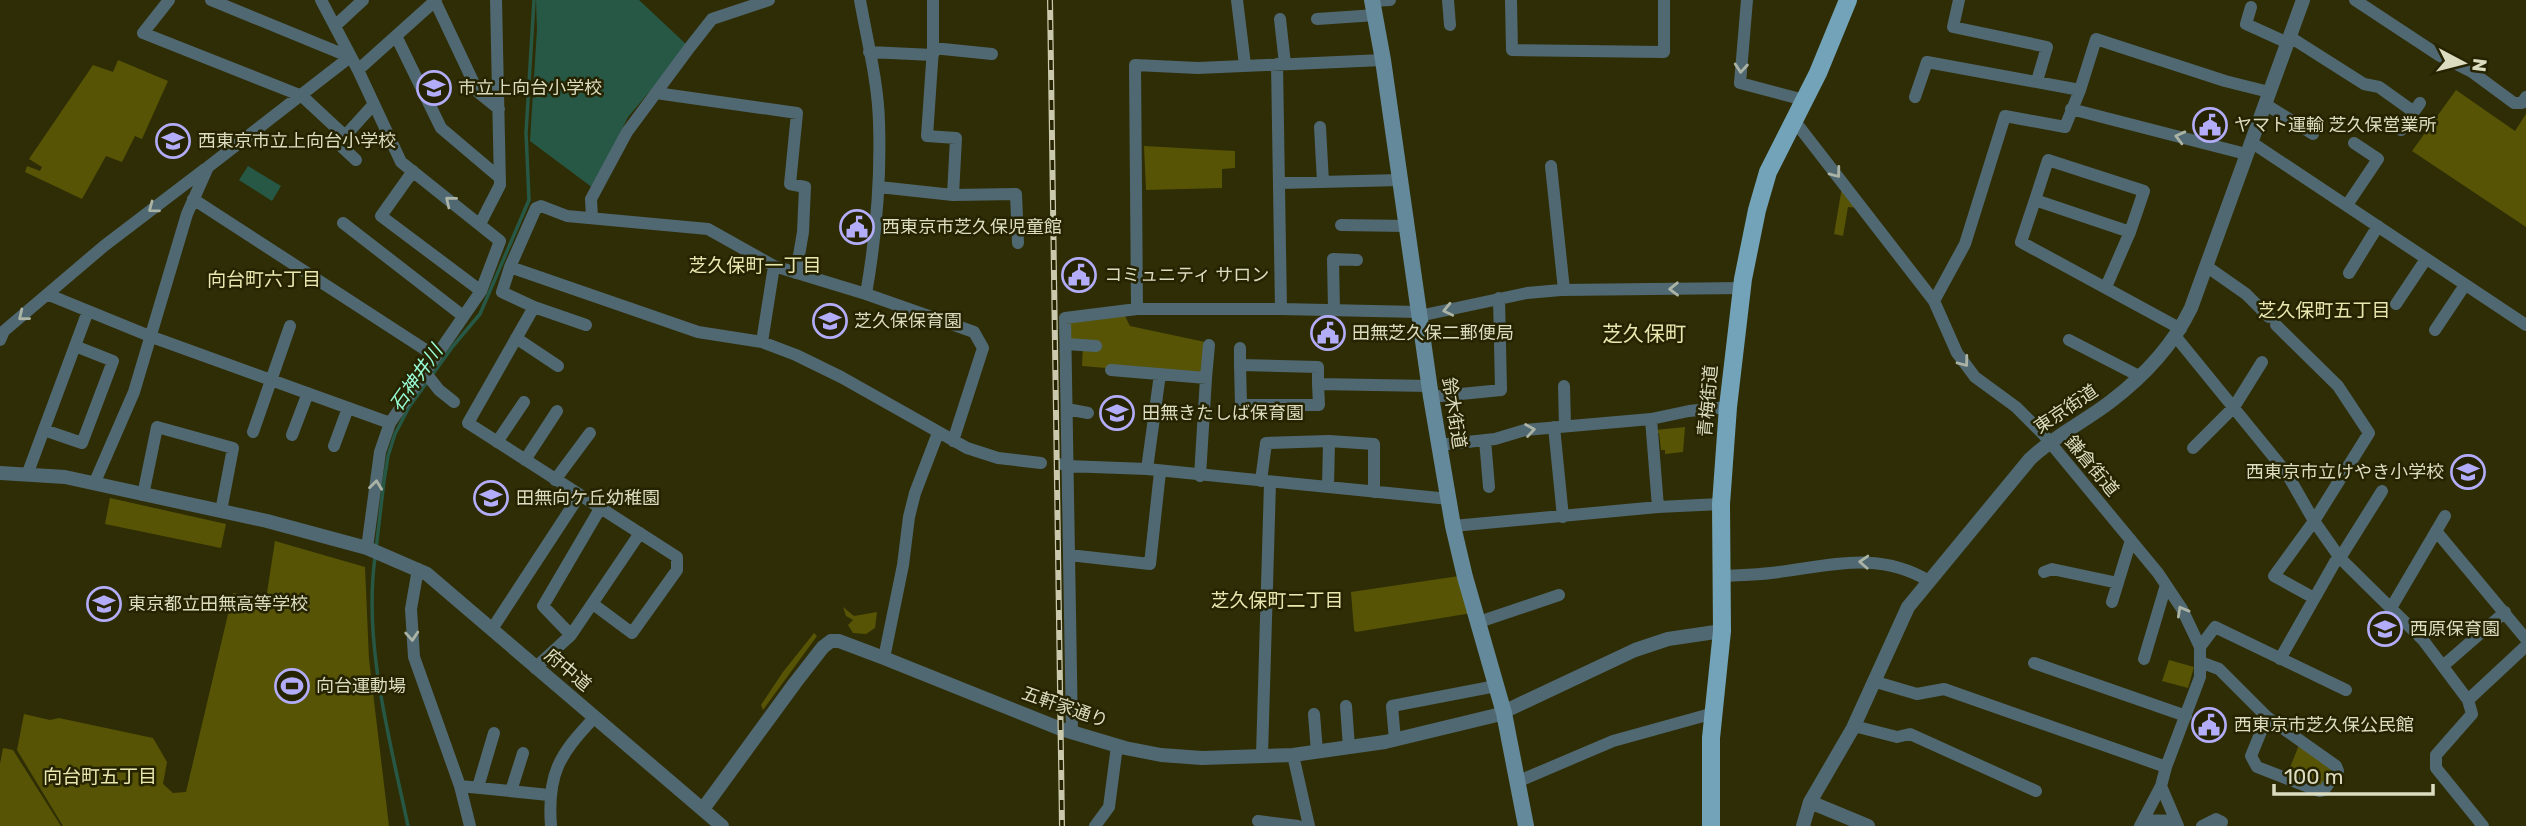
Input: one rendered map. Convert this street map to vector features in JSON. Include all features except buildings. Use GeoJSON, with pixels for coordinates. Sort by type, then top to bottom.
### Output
{"type":"FeatureCollection","features":[{"type":"Feature","properties":{"kind":"main road","name":"青梅街道"},"geometry":{"type":"LineString","coordinates":[[1711,826],[1710,763],[1722,631],[1721,504],[1728,407],[1742,288],[1764,184],[1793,119],[1818,73],[1848,0]]}},
{"type":"Feature","properties":{"kind":"main road","name":"鈴木街道"},"geometry":{"type":"LineString","coordinates":[[1373,5],[1430,392],[1453,526],[1465,578],[1504,713],[1526,826]]}},
{"type":"Feature","properties":{"kind":"street"},"geometry":{"type":"LineString","coordinates":[[169,0],[143,33],[302,96],[345,136]]}},
{"type":"Feature","properties":{"kind":"street"},"geometry":{"type":"LineString","coordinates":[[211,0],[350,57]]}},
{"type":"Feature","properties":{"kind":"street"},"geometry":{"type":"LineString","coordinates":[[321,0],[336,25],[401,162],[500,241],[481,291],[390,423],[380,452],[373,550]]}},
{"type":"Feature","properties":{"kind":"street"},"geometry":{"type":"LineString","coordinates":[[336,25],[363,0]]}},
{"type":"Feature","properties":{"kind":"street"},"geometry":{"type":"LineString","coordinates":[[358,71],[435,0],[478,92],[499,109]]}},
{"type":"Feature","properties":{"kind":"street"},"geometry":{"type":"LineString","coordinates":[[480,225],[500,185],[496,0]]}},
{"type":"Feature","properties":{"kind":"street"},"geometry":{"type":"LineString","coordinates":[[592,217],[591,199],[627,132],[712,19],[733,5],[769,0]]}},
{"type":"Feature","properties":{"kind":"street"},"geometry":{"type":"LineString","coordinates":[[860,0],[879,120],[879,187],[875,247],[866,294]]}},
{"type":"Feature","properties":{"kind":"street"},"geometry":{"type":"LineString","coordinates":[[933,0],[933,52],[927,136],[956,138],[953,195]]}},
{"type":"Feature","properties":{"kind":"street"},"geometry":{"type":"LineString","coordinates":[[1237,0],[1245,65]]}},
{"type":"Feature","properties":{"kind":"street"},"geometry":{"type":"LineString","coordinates":[[1317,19],[1390,0]]}},
{"type":"Feature","properties":{"kind":"street"},"geometry":{"type":"LineString","coordinates":[[1448,0],[1450,25]]}},
{"type":"Feature","properties":{"kind":"street"},"geometry":{"type":"LineString","coordinates":[[1511,0],[1512,50],[1664,52],[1664,0]]}},
{"type":"Feature","properties":{"kind":"street"},"geometry":{"type":"LineString","coordinates":[[1747,0],[1740,83],[1804,100]]}},
{"type":"Feature","properties":{"kind":"street"},"geometry":{"type":"LineString","coordinates":[[1959,0],[1953,27],[2047,47],[2037,81]]}},
{"type":"Feature","properties":{"kind":"street","name":"東京街道"},"geometry":{"type":"LineString","coordinates":[[1803,826],[1810,803],[1876,682],[1908,607],[2013,478],[2049,442],[2112,401],[2178,333],[2192,308],[2303,0]]}},
{"type":"Feature","properties":{"kind":"street"},"geometry":{"type":"LineString","coordinates":[[2355,0],[2440,56],[2472,72],[2514,103],[2522,103],[2526,97]]}},
{"type":"Feature","properties":{"kind":"street"},"geometry":{"type":"LineString","coordinates":[[2251,7],[2246,24],[2289,40],[2364,84],[2379,87],[2417,108],[2401,130]]}},
{"type":"Feature","properties":{"kind":"street"},"geometry":{"type":"LineString","coordinates":[[1280,19],[1281,309]]}},
{"type":"Feature","properties":{"kind":"street"},"geometry":{"type":"LineString","coordinates":[[396,36],[441,128],[500,178]]}},
{"type":"Feature","properties":{"kind":"street"},"geometry":{"type":"LineString","coordinates":[[1934,301],[1965,244],[2006,117],[2065,127],[2096,39],[2225,81],[2267,98],[2313,134]]}},
{"type":"Feature","properties":{"kind":"street"},"geometry":{"type":"LineString","coordinates":[[869,52],[992,54]]}},
{"type":"Feature","properties":{"kind":"street"},"geometry":{"type":"LineString","coordinates":[[0,340],[5,331],[104,246],[350,57]]}},
{"type":"Feature","properties":{"kind":"street"},"geometry":{"type":"LineString","coordinates":[[1137,309],[1135,65],[1198,68],[1383,60]]}},
{"type":"Feature","properties":{"kind":"street"},"geometry":{"type":"LineString","coordinates":[[1915,97],[1927,62],[2080,90]]}},
{"type":"Feature","properties":{"kind":"street"},"geometry":{"type":"LineString","coordinates":[[656,93],[797,113],[790,184],[805,187],[803,232],[796,273]]}},
{"type":"Feature","properties":{"kind":"street"},"geometry":{"type":"LineString","coordinates":[[356,160],[341,146],[345,136],[374,104]]}},
{"type":"Feature","properties":{"kind":"street"},"geometry":{"type":"LineString","coordinates":[[2071,109],[2249,148],[2347,205],[2526,325]]}},
{"type":"Feature","properties":{"kind":"street","name":"鎌倉街道"},"geometry":{"type":"LineString","coordinates":[[1793,119],[1934,301],[1957,353],[1975,377],[2016,407],[2049,442],[2131,541],[2182,609],[2200,647],[2200,677],[2161,786],[2142,823]]}},
{"type":"Feature","properties":{"kind":"street"},"geometry":{"type":"LineString","coordinates":[[1320,127],[1323,182]]}},
{"type":"Feature","properties":{"kind":"street"},"geometry":{"type":"LineString","coordinates":[[2347,205],[2378,159],[2354,144]]}},
{"type":"Feature","properties":{"kind":"street"},"geometry":{"type":"LineString","coordinates":[[2106,287],[2144,191],[2048,160],[2021,242],[2106,287],[2178,333],[2286,472],[2314,521],[2340,558],[2444,665],[2468,700],[2472,714],[2436,755],[2436,768],[2483,826]]}},
{"type":"Feature","properties":{"kind":"street"},"geometry":{"type":"LineString","coordinates":[[1551,166],[1564,290]]}},
{"type":"Feature","properties":{"kind":"street"},"geometry":{"type":"LineString","coordinates":[[94,484],[134,392],[192,199],[208,167]]}},
{"type":"Feature","properties":{"kind":"street"},"geometry":{"type":"LineString","coordinates":[[413,172],[381,216],[481,291]]}},
{"type":"Feature","properties":{"kind":"street"},"geometry":{"type":"LineString","coordinates":[[1280,183],[1400,180]]}},
{"type":"Feature","properties":{"kind":"street"},"geometry":{"type":"LineString","coordinates":[[879,187],[953,195],[1016,194],[1018,243]]}},
{"type":"Feature","properties":{"kind":"street"},"geometry":{"type":"LineString","coordinates":[[192,199],[435,356]]}},
{"type":"Feature","properties":{"kind":"street"},"geometry":{"type":"LineString","coordinates":[[2035,200],[2130,232]]}},
{"type":"Feature","properties":{"kind":"street"},"geometry":{"type":"LineString","coordinates":[[586,324],[534,307],[502,292],[536,208],[541,206],[567,216],[708,229],[774,265],[974,332],[983,348],[953,441]]}},
{"type":"Feature","properties":{"kind":"street"},"geometry":{"type":"LineString","coordinates":[[343,223],[463,316]]}},
{"type":"Feature","properties":{"kind":"street"},"geometry":{"type":"LineString","coordinates":[[1341,225],[1406,226]]}},
{"type":"Feature","properties":{"kind":"street"},"geometry":{"type":"LineString","coordinates":[[2349,273],[2378,226]]}},
{"type":"Feature","properties":{"kind":"street"},"geometry":{"type":"LineString","coordinates":[[1334,310],[1333,259],[1357,260]]}},
{"type":"Feature","properties":{"kind":"street"},"geometry":{"type":"LineString","coordinates":[[2396,304],[2426,259]]}},
{"type":"Feature","properties":{"kind":"street"},"geometry":{"type":"LineString","coordinates":[[762,342],[774,265]]}},
{"type":"Feature","properties":{"kind":"street"},"geometry":{"type":"LineString","coordinates":[[2206,266],[2246,294],[2338,386],[2369,433],[2314,521],[2274,576],[2314,598]]}},
{"type":"Feature","properties":{"kind":"street"},"geometry":{"type":"LineString","coordinates":[[510,267],[698,332],[762,342],[841,377],[967,448],[998,458],[1041,463]]}},
{"type":"Feature","properties":{"kind":"street"},"geometry":{"type":"LineString","coordinates":[[2435,330],[2465,285]]}},
{"type":"Feature","properties":{"kind":"street"},"geometry":{"type":"LineString","coordinates":[[1072,732],[1065,465],[1065,318],[1137,309],[1281,309],[1419,314],[1527,293],[1564,290],[1742,288]]}},
{"type":"Feature","properties":{"kind":"street"},"geometry":{"type":"LineString","coordinates":[[49,295],[152,337],[390,423]]}},
{"type":"Feature","properties":{"kind":"street"},"geometry":{"type":"LineString","coordinates":[[1318,384],[1430,392],[1501,390],[1499,298]]}},
{"type":"Feature","properties":{"kind":"street"},"geometry":{"type":"LineString","coordinates":[[534,307],[468,423],[677,557],[677,570],[632,633],[593,604]]}},
{"type":"Feature","properties":{"kind":"street"},"geometry":{"type":"LineString","coordinates":[[27,475],[88,311]]}},
{"type":"Feature","properties":{"kind":"street"},"geometry":{"type":"LineString","coordinates":[[253,432],[290,326]]}},
{"type":"Feature","properties":{"kind":"street"},"geometry":{"type":"LineString","coordinates":[[516,338],[558,366]]}},
{"type":"Feature","properties":{"kind":"street"},"geometry":{"type":"LineString","coordinates":[[2069,340],[2139,376]]}},
{"type":"Feature","properties":{"kind":"street"},"geometry":{"type":"LineString","coordinates":[[1066,344],[1096,346]]}},
{"type":"Feature","properties":{"kind":"street"},"geometry":{"type":"LineString","coordinates":[[1200,476],[1209,345]]}},
{"type":"Feature","properties":{"kind":"street"},"geometry":{"type":"LineString","coordinates":[[44,430],[82,443],[113,361],[75,346]]}},
{"type":"Feature","properties":{"kind":"street"},"geometry":{"type":"LineString","coordinates":[[1240,348],[1240,365],[1241,405],[1318,405],[1318,367],[1240,365]]}},
{"type":"Feature","properties":{"kind":"street"},"geometry":{"type":"LineString","coordinates":[[2193,448],[2234,407],[2262,362]]}},
{"type":"Feature","properties":{"kind":"street"},"geometry":{"type":"LineString","coordinates":[[1111,370],[1206,378]]}},
{"type":"Feature","properties":{"kind":"street"},"geometry":{"type":"LineString","coordinates":[[424,371],[439,390],[454,402]]}},
{"type":"Feature","properties":{"kind":"street"},"geometry":{"type":"LineString","coordinates":[[1069,555],[1150,564],[1160,374]]}},
{"type":"Feature","properties":{"kind":"street"},"geometry":{"type":"LineString","coordinates":[[1563,516],[1559,427],[1564,386]]}},
{"type":"Feature","properties":{"kind":"street"},"geometry":{"type":"LineString","coordinates":[[292,435],[308,393]]}},
{"type":"Feature","properties":{"kind":"street"},"geometry":{"type":"LineString","coordinates":[[497,442],[524,402]]}},
{"type":"Feature","properties":{"kind":"street"},"geometry":{"type":"LineString","coordinates":[[1439,445],[1495,439],[1525,430],[1651,419],[1728,407]]}},
{"type":"Feature","properties":{"kind":"street"},"geometry":{"type":"LineString","coordinates":[[334,446],[348,408]]}},
{"type":"Feature","properties":{"kind":"street"},"geometry":{"type":"LineString","coordinates":[[1067,409],[1088,413]]}},
{"type":"Feature","properties":{"kind":"street"},"geometry":{"type":"LineString","coordinates":[[525,460],[557,411]]}},
{"type":"Feature","properties":{"kind":"street"},"geometry":{"type":"LineString","coordinates":[[1651,419],[1658,507]]}},
{"type":"Feature","properties":{"kind":"street"},"geometry":{"type":"LineString","coordinates":[[143,495],[157,428],[233,448],[221,511]]}},
{"type":"Feature","properties":{"kind":"street"},"geometry":{"type":"LineString","coordinates":[[555,480],[590,433]]}},
{"type":"Feature","properties":{"kind":"street"},"geometry":{"type":"LineString","coordinates":[[884,658],[903,565],[909,517],[915,493],[938,433]]}},
{"type":"Feature","properties":{"kind":"street"},"geometry":{"type":"LineString","coordinates":[[1485,440],[1489,487]]}},
{"type":"Feature","properties":{"kind":"street"},"geometry":{"type":"LineString","coordinates":[[1328,487],[1329,441]]}},
{"type":"Feature","properties":{"kind":"street"},"geometry":{"type":"LineString","coordinates":[[1262,755],[1266,443],[1329,441],[1374,444],[1374,492]]}},
{"type":"Feature","properties":{"kind":"street"},"geometry":{"type":"LineString","coordinates":[[1065,465],[1154,470],[1448,499]]}},
{"type":"Feature","properties":{"kind":"street","name":"府中道"},"geometry":{"type":"LineString","coordinates":[[0,473],[65,477],[221,511],[331,537],[373,550],[418,569],[428,574],[722,826]]}},
{"type":"Feature","properties":{"kind":"street"},"geometry":{"type":"LineString","coordinates":[[2280,659],[2335,562],[2382,491]]}},
{"type":"Feature","properties":{"kind":"street"},"geometry":{"type":"LineString","coordinates":[[492,629],[579,496]]}},
{"type":"Feature","properties":{"kind":"street"},"geometry":{"type":"LineString","coordinates":[[1453,526],[1658,507],[1721,504]]}},
{"type":"Feature","properties":{"kind":"street"},"geometry":{"type":"LineString","coordinates":[[571,635],[543,606],[601,507]]}},
{"type":"Feature","properties":{"kind":"street"},"geometry":{"type":"LineString","coordinates":[[2391,608],[2445,516]]}},
{"type":"Feature","properties":{"kind":"street"},"geometry":{"type":"LineString","coordinates":[[2436,531],[2526,639]]}},
{"type":"Feature","properties":{"kind":"street"},"geometry":{"type":"LineString","coordinates":[[535,668],[571,635],[640,533]]}},
{"type":"Feature","properties":{"kind":"street"},"geometry":{"type":"LineString","coordinates":[[2112,602],[2131,541]]}},
{"type":"Feature","properties":{"kind":"street"},"geometry":{"type":"LineString","coordinates":[[1722,576],[1770,573],[1857,561],[1884,563],[1929,581]]}},
{"type":"Feature","properties":{"kind":"street"},"geometry":{"type":"LineString","coordinates":[[418,569],[411,609],[414,657],[460,786],[470,826]]}},
{"type":"Feature","properties":{"kind":"street"},"geometry":{"type":"LineString","coordinates":[[2044,572],[2052,569],[2118,583]]}},
{"type":"Feature","properties":{"kind":"street"},"geometry":{"type":"LineString","coordinates":[[2142,650],[2166,585]]}},
{"type":"Feature","properties":{"kind":"street"},"geometry":{"type":"LineString","coordinates":[[1479,622],[1559,595]]}},
{"type":"Feature","properties":{"kind":"street"},"geometry":{"type":"LineString","coordinates":[[2444,665],[2505,612]]}},
{"type":"Feature","properties":{"kind":"street"},"geometry":{"type":"LineString","coordinates":[[2200,647],[2215,627],[2346,690]]}},
{"type":"Feature","properties":{"kind":"street","name":"五軒家通り"},"geometry":{"type":"LineString","coordinates":[[703,809],[823,647],[831,642],[839,642],[884,658],[1042,723],[1117,746],[1164,756],[1202,758],[1293,755],[1395,740],[1504,713],[1635,650],[1668,639],[1722,631]]}},
{"type":"Feature","properties":{"kind":"street"},"geometry":{"type":"LineString","coordinates":[[2468,700],[2526,646]]}},
{"type":"Feature","properties":{"kind":"street"},"geometry":{"type":"LineString","coordinates":[[2200,662],[2219,669],[2267,717],[2336,766],[2338,771],[2324,790],[2319,791],[2257,767],[2251,756],[2267,717]]}},
{"type":"Feature","properties":{"kind":"street"},"geometry":{"type":"LineString","coordinates":[[2034,663],[2186,716]]}},
{"type":"Feature","properties":{"kind":"street"},"geometry":{"type":"LineString","coordinates":[[1876,682],[1917,694],[1944,689],[2166,767]]}},
{"type":"Feature","properties":{"kind":"street"},"geometry":{"type":"LineString","coordinates":[[1395,740],[1392,706],[1496,686]]}},
{"type":"Feature","properties":{"kind":"street"},"geometry":{"type":"LineString","coordinates":[[1346,706],[1349,747]]}},
{"type":"Feature","properties":{"kind":"street"},"geometry":{"type":"LineString","coordinates":[[1519,781],[1613,741],[1714,713]]}},
{"type":"Feature","properties":{"kind":"street"},"geometry":{"type":"LineString","coordinates":[[1314,714],[1317,752]]}},
{"type":"Feature","properties":{"kind":"street"},"geometry":{"type":"LineString","coordinates":[[551,826],[549,795],[566,751],[594,718]]}},
{"type":"Feature","properties":{"kind":"street"},"geometry":{"type":"LineString","coordinates":[[1854,726],[1897,737],[1910,734],[2036,791]]}},
{"type":"Feature","properties":{"kind":"street"},"geometry":{"type":"LineString","coordinates":[[478,788],[494,733]]}},
{"type":"Feature","properties":{"kind":"street"},"geometry":{"type":"LineString","coordinates":[[1095,826],[1109,807],[1117,746]]}},
{"type":"Feature","properties":{"kind":"street"},"geometry":{"type":"LineString","coordinates":[[511,791],[523,753]]}},
{"type":"Feature","properties":{"kind":"street"},"geometry":{"type":"LineString","coordinates":[[1293,755],[1309,826]]}},
{"type":"Feature","properties":{"kind":"street"},"geometry":{"type":"LineString","coordinates":[[460,786],[549,795]]}},
{"type":"Feature","properties":{"kind":"street"},"geometry":{"type":"LineString","coordinates":[[2142,823],[2177,824],[2161,786]]}},
{"type":"Feature","properties":{"kind":"street"},"geometry":{"type":"LineString","coordinates":[[1810,803],[1868,826]]}},
{"type":"Feature","properties":{"kind":"street"},"geometry":{"type":"LineString","coordinates":[[2202,826],[2216,819],[2222,821]]}},
{"type":"Feature","properties":{"kind":"street"},"geometry":{"type":"LineString","coordinates":[[1258,821],[1298,826]]}},
{"type":"Feature","properties":{"kind":"shaded area"},"geometry":{"type":"Polygon","coordinates":[[[536,0],[639,0],[688,46],[628,117],[593,188],[530,141],[537,29],[536,0]]]}},
{"type":"Feature","properties":{"kind":"shaded area"},"geometry":{"type":"Polygon","coordinates":[[[118,60],[168,81],[142,139],[135,136],[122,162],[106,156],[82,199],[25,172],[27,166],[40,171],[42,167],[29,159],[93,65],[113,72],[118,60]]]}},
{"type":"Feature","properties":{"kind":"shaded area"},"geometry":{"type":"Polygon","coordinates":[[[2456,90],[2515,131],[2526,114],[2526,227],[2412,151],[2456,90]]]}},
{"type":"Feature","properties":{"kind":"shaded area"},"geometry":{"type":"Polygon","coordinates":[[[1144,146],[1235,151],[1235,168],[1222,169],[1222,188],[1146,190],[1144,146]]]}},
{"type":"Feature","properties":{"kind":"shaded area"},"geometry":{"type":"Polygon","coordinates":[[[248,166],[281,186],[272,201],[239,180],[248,166]]]}},
{"type":"Feature","properties":{"kind":"shaded area"},"geometry":{"type":"Polygon","coordinates":[[[1842,187],[1860,208],[1848,207],[1843,236],[1834,234],[1842,187]]]}},
{"type":"Feature","properties":{"kind":"shaded area"},"geometry":{"type":"Polygon","coordinates":[[[1125,316],[1130,326],[1205,342],[1203,376],[1082,366],[1083,343],[1068,343],[1068,321],[1125,316]]]}},
{"type":"Feature","properties":{"kind":"shaded area"},"geometry":{"type":"Polygon","coordinates":[[[1685,427],[1683,452],[1665,454],[1665,450],[1661,450],[1659,433],[1656,433],[1656,430],[1685,427]]]}},
{"type":"Feature","properties":{"kind":"shaded area"},"geometry":{"type":"Polygon","coordinates":[[[110,498],[226,524],[221,548],[105,524],[110,498]]]}},
{"type":"Feature","properties":{"kind":"shaded area","name":"向台運動場"},"geometry":{"type":"Polygon","coordinates":[[[275,541],[365,567],[369,659],[389,826],[63,826],[17,750],[24,714],[50,720],[59,718],[153,738],[167,762],[163,784],[173,793],[186,792],[233,593],[266,599],[275,541]]]}},
{"type":"Feature","properties":{"kind":"shaded area"},"geometry":{"type":"Polygon","coordinates":[[[1459,576],[1472,613],[1356,632],[1354,630],[1351,592],[1459,576]]]}},
{"type":"Feature","properties":{"kind":"shaded area"},"geometry":{"type":"Polygon","coordinates":[[[843,607],[854,616],[877,612],[875,628],[866,634],[853,633],[848,625],[853,620],[846,616],[843,607]]]}},
{"type":"Feature","properties":{"kind":"shaded area"},"geometry":{"type":"Polygon","coordinates":[[[814,633],[817,636],[763,710],[761,705],[814,633]]]}},
{"type":"Feature","properties":{"kind":"shaded area"},"geometry":{"type":"Polygon","coordinates":[[[2169,660],[2194,667],[2188,688],[2162,681],[2169,660]]]}},
{"type":"Feature","properties":{"kind":"shaded area"},"geometry":{"type":"Polygon","coordinates":[[[2299,745],[2332,767],[2333,772],[2323,785],[2318,787],[2287,775],[2299,745]]]}},
{"type":"Feature","properties":{"kind":"shaded area"},"geometry":{"type":"Polygon","coordinates":[[[3,748],[13,750],[61,826],[0,826],[0,764],[3,748]]]}},
{"type":"Feature","properties":{"kind":"waterway","name":"石神井川"},"geometry":{"type":"LineString","coordinates":[[376,549],[388,456],[395,434],[409,407],[480,314],[529,200],[526,133],[534,0]]}},
{"type":"Feature","properties":{"kind":"waterway","name":"石神井川"},"geometry":{"type":"LineString","coordinates":[[375,557],[372,590],[375,658],[386,726],[408,826]]}},
{"type":"Feature","properties":{"kind":"railway"},"geometry":{"type":"LineString","coordinates":[[1050,0],[1062,826]]}},
{"type":"Feature","properties":{"kind":"place","name":"市立上向台小学校"},"geometry":{"type":"Point","coordinates":[434,88]}},
{"type":"Feature","properties":{"kind":"place","name":"ヤマト運輸 芝久保営業所"},"geometry":{"type":"Point","coordinates":[2210,125]}},
{"type":"Feature","properties":{"kind":"place","name":"西東京市立上向台小学校"},"geometry":{"type":"Point","coordinates":[173,141]}},
{"type":"Feature","properties":{"kind":"place","name":"西東京市芝久保児童館"},"geometry":{"type":"Point","coordinates":[857,227]}},
{"type":"Feature","properties":{"kind":"place","name":"コミュニティ サロン"},"geometry":{"type":"Point","coordinates":[1079,275]}},
{"type":"Feature","properties":{"kind":"place","name":"芝久保保育園"},"geometry":{"type":"Point","coordinates":[830,321]}},
{"type":"Feature","properties":{"kind":"place","name":"田無芝久保二郵便局"},"geometry":{"type":"Point","coordinates":[1328,333]}},
{"type":"Feature","properties":{"kind":"place","name":"田無きたしば保育園"},"geometry":{"type":"Point","coordinates":[1117,413]}},
{"type":"Feature","properties":{"kind":"place","name":"西東京市立けやき小学校"},"geometry":{"type":"Point","coordinates":[2468,472]}},
{"type":"Feature","properties":{"kind":"place","name":"田無向ケ丘幼稚園"},"geometry":{"type":"Point","coordinates":[491,498]}},
{"type":"Feature","properties":{"kind":"place","name":"東京都立田無高等学校"},"geometry":{"type":"Point","coordinates":[104,604]}},
{"type":"Feature","properties":{"kind":"place","name":"西原保育園"},"geometry":{"type":"Point","coordinates":[2385,629]}},
{"type":"Feature","properties":{"kind":"place","name":"向台運動場"},"geometry":{"type":"Point","coordinates":[292,686]}},
{"type":"Feature","properties":{"kind":"place","name":"西東京市芝久保公民館"},"geometry":{"type":"Point","coordinates":[2209,725]}},
{"type":"Feature","properties":{"kind":"district","name":"芝久保町一丁目"},"geometry":{"type":"Point","coordinates":[755,265]}},
{"type":"Feature","properties":{"kind":"district","name":"向台町六丁目"},"geometry":{"type":"Point","coordinates":[264,279]}},
{"type":"Feature","properties":{"kind":"district","name":"芝久保町五丁目"},"geometry":{"type":"Point","coordinates":[2324,310]}},
{"type":"Feature","properties":{"kind":"district","name":"芝久保町"},"geometry":{"type":"Point","coordinates":[1644,333]}},
{"type":"Feature","properties":{"kind":"district","name":"芝久保町二丁目"},"geometry":{"type":"Point","coordinates":[1277,600]}},
{"type":"Feature","properties":{"kind":"district","name":"向台町五丁目"},"geometry":{"type":"Point","coordinates":[100,776]}}]}
